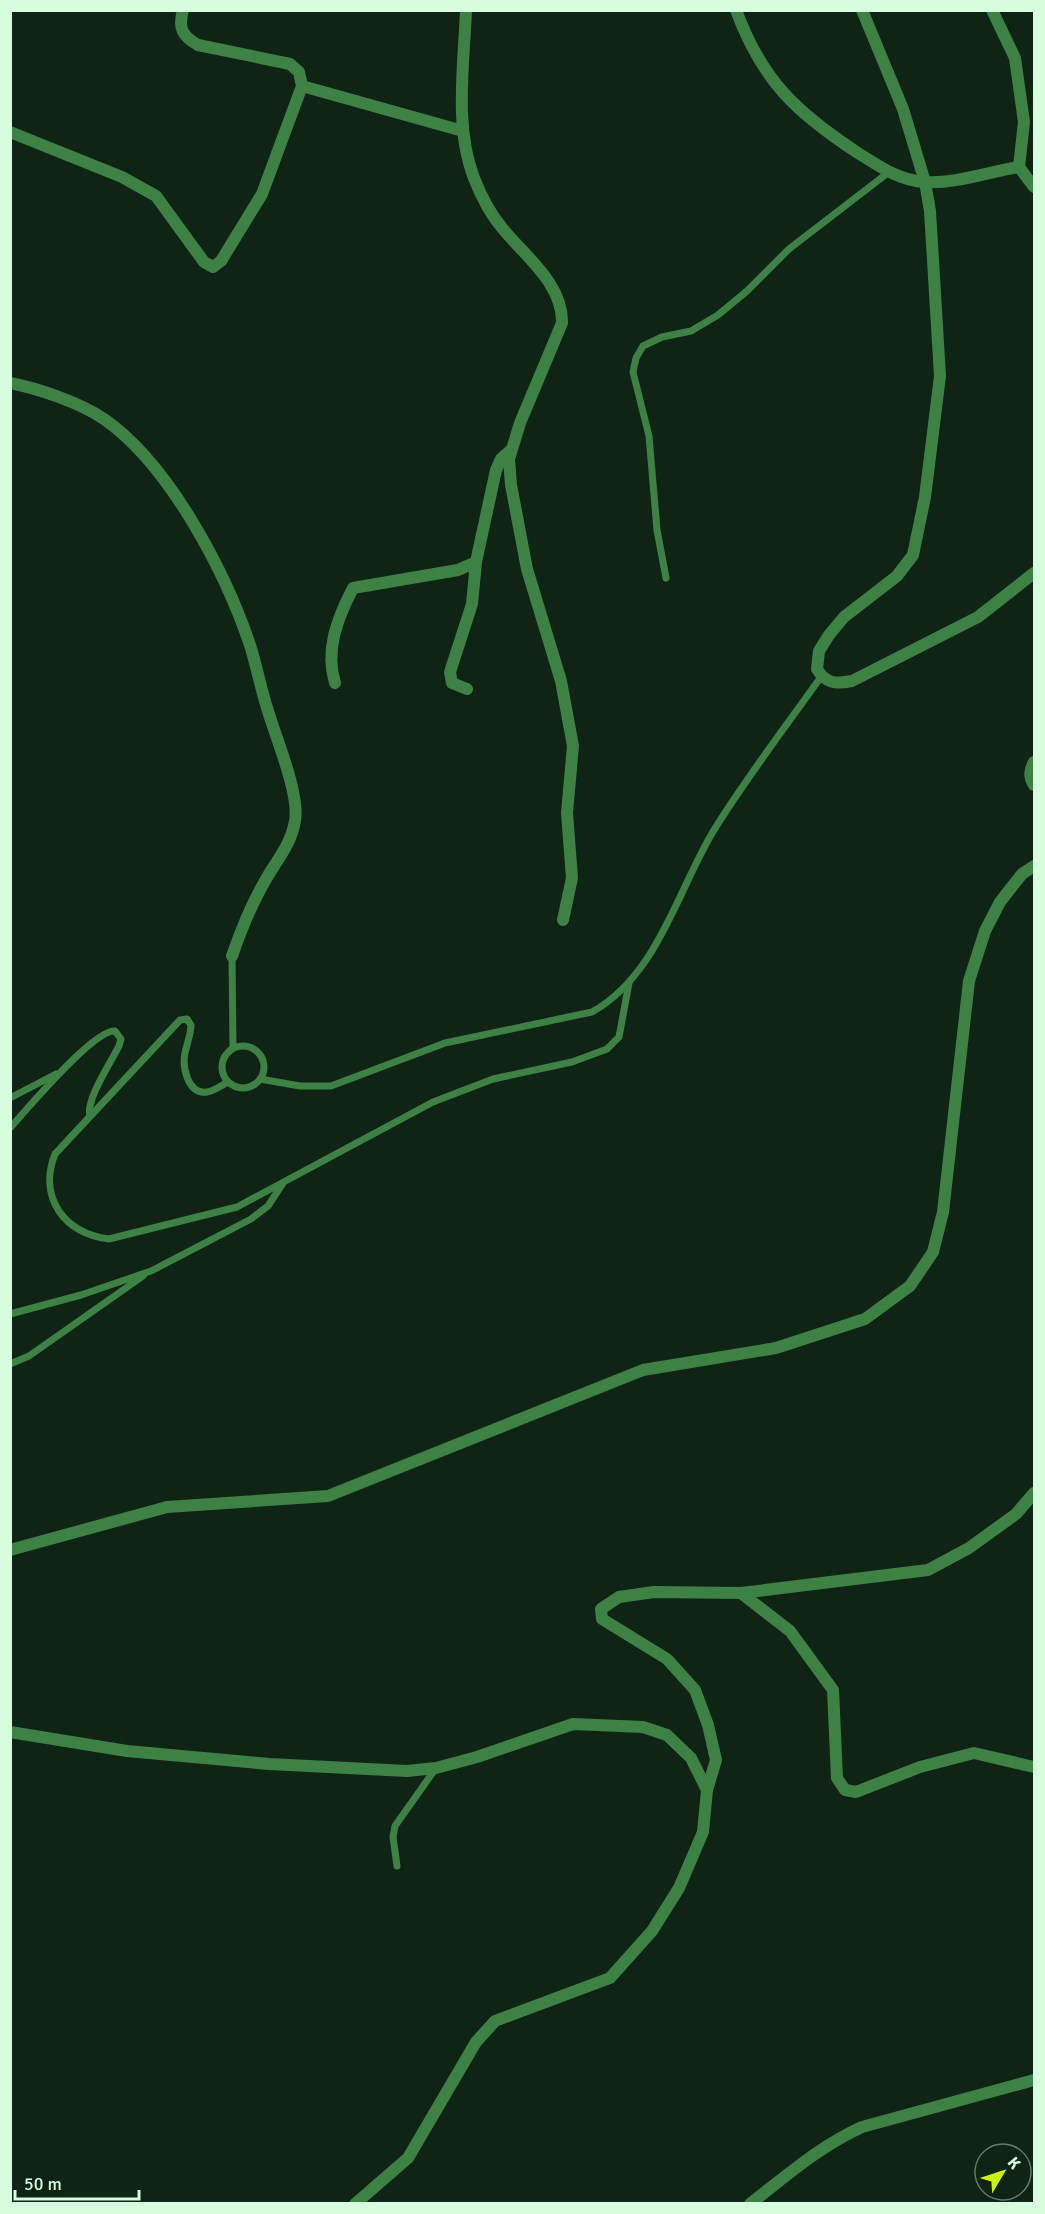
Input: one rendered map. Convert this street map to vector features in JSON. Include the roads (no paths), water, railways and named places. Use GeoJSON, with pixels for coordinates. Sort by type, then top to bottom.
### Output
{"type":"FeatureCollection","features":[{"type":"Feature","properties":{"kind":"street"},"geometry":{"type":"LineString","coordinates":[[10,132],[122,177],[156,196],[204,262],[213,267],[221,261],[262,194],[302,86],[299,72],[290,64],[198,45],[186,38],[180,23],[183,10]]}},
{"type":"Feature","properties":{"kind":"street"},"geometry":{"type":"LineString","coordinates":[[466,10],[464,131],[473,176],[488,209],[545,277],[557,295],[562,309],[562,323],[511,450],[511,485],[527,569],[561,681],[573,746],[567,813],[572,878],[563,920]]}},
{"type":"Feature","properties":{"kind":"street"},"geometry":{"type":"LineString","coordinates":[[736,10],[759,62],[797,108],[889,172],[908,180],[942,182],[1019,167]]}},
{"type":"Feature","properties":{"kind":"street"},"geometry":{"type":"LineString","coordinates":[[862,10],[903,109],[925,182],[930,211],[940,376],[925,497],[913,555],[897,576],[844,617],[829,635],[817,660],[817,669],[822,677],[837,684],[852,681],[978,617],[1035,573]]}},
{"type":"Feature","properties":{"kind":"street"},"geometry":{"type":"LineString","coordinates":[[992,10],[1015,58],[1024,122],[1019,167],[1035,187]]}},
{"type":"Feature","properties":{"kind":"street"},"geometry":{"type":"LineString","coordinates":[[302,86],[464,131]]}},
{"type":"Feature","properties":{"kind":"street"},"geometry":{"type":"LineString","coordinates":[[10,383],[71,403],[103,419],[156,471],[178,497],[197,530],[250,645],[292,789],[296,819],[288,847],[265,881],[244,923],[232,956]]}},
{"type":"Feature","properties":{"kind":"street"},"geometry":{"type":"LineString","coordinates":[[467,690],[453,683],[450,672],[472,604],[476,562],[496,470],[501,459],[511,450]]}},
{"type":"Feature","properties":{"kind":"street"},"geometry":{"type":"LineString","coordinates":[[335,683],[329,664],[333,642],[353,588],[458,570],[476,562]]}},
{"type":"Feature","properties":{"kind":"street"},"geometry":{"type":"LineString","coordinates":[[1035,762],[1031,768],[1030,778],[1035,786]]}},
{"type":"Feature","properties":{"kind":"street"},"geometry":{"type":"LineString","coordinates":[[10,1550],[167,1507],[328,1496],[643,1370],[776,1348],[865,1320],[910,1286],[933,1252],[943,1212],[969,981],[986,931],[1000,902],[1022,874],[1035,866]]}},
{"type":"Feature","properties":{"kind":"street"},"geometry":{"type":"LineString","coordinates":[[355,2204],[408,2158],[476,2043],[495,2021],[610,1977],[652,1931],[679,1888],[703,1832],[707,1790],[716,1760],[708,1725],[695,1690],[667,1659],[635,1642],[602,1619],[602,1609],[619,1597],[654,1592],[741,1593],[928,1570],[969,1548],[1016,1514],[1035,1493]]}},
{"type":"Feature","properties":{"kind":"street"},"geometry":{"type":"LineString","coordinates":[[741,1593],[790,1631],[833,1689],[837,1778],[845,1790],[856,1792],[920,1767],[974,1753],[1035,1767]]}},
{"type":"Feature","properties":{"kind":"street"},"geometry":{"type":"LineString","coordinates":[[10,1732],[127,1751],[269,1764],[407,1771],[436,1768],[573,1724],[644,1727],[667,1735],[691,1758],[707,1790]]}},
{"type":"Feature","properties":{"kind":"street"},"geometry":{"type":"LineString","coordinates":[[750,2204],[810,2157],[855,2131],[1035,2080]]}},
{"type":"Feature","properties":{"kind":"lane"},"geometry":{"type":"LineString","coordinates":[[666,578],[657,530],[649,436],[633,372],[636,358],[644,346],[662,338],[692,331],[718,315],[747,291],[789,249],[889,172]]}},
{"type":"Feature","properties":{"kind":"lane"},"geometry":{"type":"LineString","coordinates":[[629,983],[619,1037],[607,1050],[572,1062],[493,1079],[433,1102],[237,1207],[119,1237],[90,1237],[74,1228],[58,1210],[50,1191],[49,1169],[55,1154],[174,1024],[183,1018],[191,1025],[184,1055],[186,1076],[198,1091],[206,1093],[228,1082],[244,1088],[260,1079],[300,1086],[331,1086],[446,1043],[592,1012],[612,1001],[629,983],[660,936],[714,832],[822,677]]}},
{"type":"Feature","properties":{"kind":"lane"},"geometry":{"type":"LineString","coordinates":[[232,956],[233,1048]]}},
{"type":"Feature","properties":{"kind":"lane"},"geometry":{"type":"LineString","coordinates":[[10,1128],[61,1071],[109,1030],[119,1034],[121,1039],[91,1099],[87,1109],[90,1116]]}},
{"type":"Feature","properties":{"kind":"lane"},"geometry":{"type":"LineString","coordinates":[[228,1082],[222,1066],[225,1055],[233,1048],[250,1047],[259,1053],[263,1063],[260,1079]]}},
{"type":"Feature","properties":{"kind":"lane"},"geometry":{"type":"LineString","coordinates":[[10,1098],[61,1071]]}},
{"type":"Feature","properties":{"kind":"lane"},"geometry":{"type":"LineString","coordinates":[[10,1364],[29,1356],[150,1271],[251,1219],[268,1206],[284,1183]]}},
{"type":"Feature","properties":{"kind":"lane"},"geometry":{"type":"LineString","coordinates":[[10,1314],[58,1302],[150,1271]]}},
{"type":"Feature","properties":{"kind":"lane"},"geometry":{"type":"LineString","coordinates":[[396,1866],[393,1838],[395,1826],[436,1768]]}}]}
